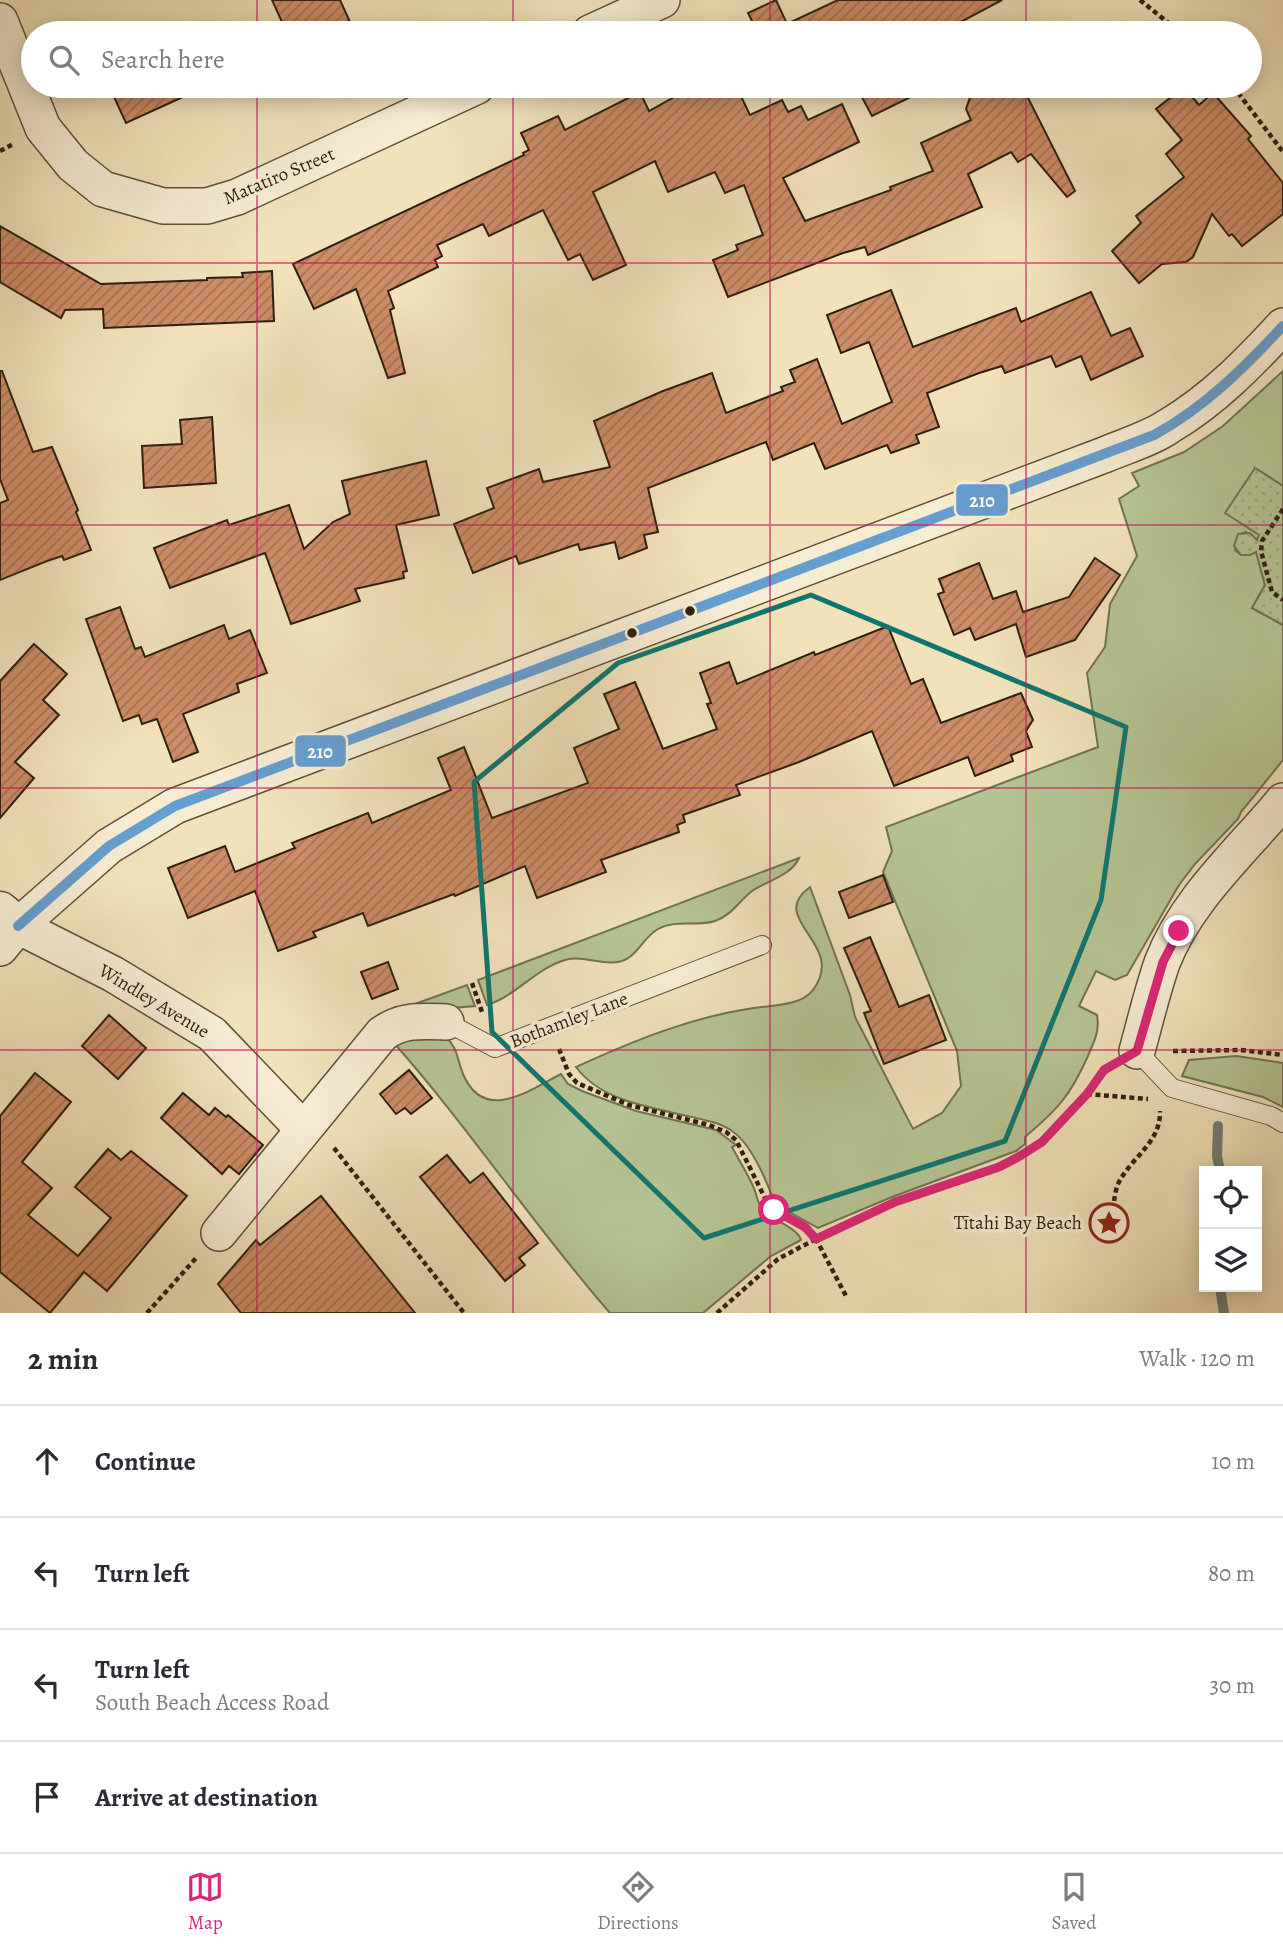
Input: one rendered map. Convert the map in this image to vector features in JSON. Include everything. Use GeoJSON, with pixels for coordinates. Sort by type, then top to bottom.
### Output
{"type":"FeatureCollection","features":[{"type":"Feature","properties":{"kind":"street"},"geometry":{"type":"LineString","coordinates":[[616,21],[662,0]]}},
{"type":"Feature","properties":{"kind":"street","name":"Matatiro Street"},"geometry":{"type":"LineString","coordinates":[[0,21],[21,73]]}},
{"type":"Feature","properties":{"kind":"street","name":"Matatiro Street"},"geometry":{"type":"LineString","coordinates":[[31,98],[43,128],[73,165],[103,189],[163,206],[207,206],[237,197],[451,98]]}},
{"type":"Feature","properties":{"kind":"street"},"geometry":{"type":"LineString","coordinates":[[6,928],[109,846],[175,806],[1104,455],[1167,428],[1202,404],[1231,379],[1283,326]]}},
{"type":"Feature","properties":{"kind":"street"},"geometry":{"type":"LineString","coordinates":[[1137,1051],[1163,962],[1179,931],[1199,898],[1283,801]]}},
{"type":"Feature","properties":{"kind":"street","name":"Windley Avenue"},"geometry":{"type":"LineString","coordinates":[[6,928],[113,974],[212,1034],[303,1129]]}},
{"type":"Feature","properties":{"kind":"street","name":"Bothamley Lane"},"geometry":{"type":"LineString","coordinates":[[219,1233],[375,1042],[395,1024],[446,1022]]}},
{"type":"Feature","properties":{"kind":"lane","name":"Bothamley Lane"},"geometry":{"type":"LineString","coordinates":[[446,1022],[495,1048],[762,945]]}},
{"type":"Feature","properties":{"kind":"lane"},"geometry":{"type":"LineString","coordinates":[[1137,1051],[1172,1088],[1271,1116],[1283,1123]]}},
{"type":"Feature","properties":{"kind":"path"},"geometry":{"type":"LineString","coordinates":[[1140,0],[1166,21]]}},
{"type":"Feature","properties":{"kind":"path"},"geometry":{"type":"LineString","coordinates":[[1242,98],[1283,152]]}},
{"type":"Feature","properties":{"kind":"path"},"geometry":{"type":"LineString","coordinates":[[1283,509],[1262,541],[1261,551],[1272,592],[1283,600]]}},
{"type":"Feature","properties":{"kind":"path"},"geometry":{"type":"LineString","coordinates":[[472,983],[480,1006]]}},
{"type":"Feature","properties":{"kind":"path"},"geometry":{"type":"LineString","coordinates":[[717,1313],[778,1259],[816,1239],[895,1202],[999,1167],[1020,1156],[1042,1142],[1087,1094],[1104,1070],[1137,1051],[1241,1050],[1283,1055]]}},
{"type":"Feature","properties":{"kind":"path"},"geometry":{"type":"LineString","coordinates":[[568,1071],[577,1083],[629,1105],[709,1125],[726,1132],[741,1148],[766,1200],[774,1210],[805,1227],[816,1239],[846,1296]]}},
{"type":"Feature","properties":{"kind":"path"},"geometry":{"type":"LineString","coordinates":[[1087,1094],[1155,1100]]}},
{"type":"Feature","properties":{"kind":"path"},"geometry":{"type":"LineString","coordinates":[[1114,1201],[1117,1185],[1153,1138],[1159,1123],[1159,1105]]}},
{"type":"Feature","properties":{"kind":"path"},"geometry":{"type":"LineString","coordinates":[[335,1148],[464,1313]]}},
{"type":"Feature","properties":{"kind":"path"},"geometry":{"type":"LineString","coordinates":[[147,1313],[219,1233]]}},
{"type":"Feature","properties":{"kind":"highlighted area"},"geometry":{"type":"Polygon","coordinates":[[[811,595],[1126,727],[1101,900],[1005,1141],[704,1238],[492,1032],[474,782],[618,663],[811,595]]]}},
{"type":"Feature","properties":{"kind":"green space"},"geometry":{"type":"Polygon","coordinates":[[[1283,371],[1283,486],[1255,468],[1259,535],[1257,541],[1246,532],[1238,536],[1235,550],[1241,555],[1256,551],[1265,585],[1252,608],[1283,625],[1283,760],[1238,819],[1179,885],[1127,975],[1115,980],[1096,971],[1079,1006],[1097,1015],[1097,1031],[1092,1046],[1069,1092],[1055,1110],[1025,1137],[1025,1144],[1016,1151],[818,1228],[775,1204],[752,1154],[732,1131],[713,1122],[613,1096],[587,1079],[576,1067],[641,1039],[708,1017],[786,1004],[808,995],[821,973],[821,959],[796,910],[799,899],[810,887],[850,995],[855,1017],[913,1129],[942,1113],[961,1086],[957,1051],[883,872],[892,851],[886,827],[1098,747],[1087,673],[1105,647],[1110,604],[1137,556],[1119,499],[1139,486],[1132,473],[1184,452],[1223,426],[1283,371]]]}},
{"type":"Feature","properties":{"kind":"green space"},"geometry":{"type":"Polygon","coordinates":[[[1255,468],[1283,486],[1283,625],[1252,608],[1265,585],[1256,552],[1241,555],[1234,546],[1238,534],[1250,533],[1257,540],[1259,535],[1225,513],[1255,468]]]}},
{"type":"Feature","properties":{"kind":"green space"},"geometry":{"type":"Polygon","coordinates":[[[799,858],[791,869],[752,891],[731,912],[715,921],[665,926],[652,933],[630,957],[618,962],[572,959],[554,964],[487,1005],[478,980],[799,858]]]}},
{"type":"Feature","properties":{"kind":"green space"},"geometry":{"type":"Polygon","coordinates":[[[467,985],[475,1006],[405,1012],[404,1008],[467,985]]]}},
{"type":"Feature","properties":{"kind":"green space"},"geometry":{"type":"Polygon","coordinates":[[[444,1035],[455,1049],[463,1074],[472,1089],[483,1097],[508,1099],[561,1074],[568,1084],[582,1091],[636,1111],[716,1130],[736,1145],[732,1147],[751,1181],[762,1209],[795,1232],[801,1240],[771,1256],[703,1313],[610,1313],[394,1043],[398,1038],[444,1035]]]}},
{"type":"Feature","properties":{"kind":"green space"},"geometry":{"type":"Polygon","coordinates":[[[1236,1056],[1283,1063],[1283,1107],[1263,1097],[1182,1076],[1189,1060],[1236,1056]]]}},
{"type":"Feature","properties":{"kind":"building"},"geometry":{"type":"Polygon","coordinates":[[[272,0],[340,0],[350,21],[282,21],[272,0]]]}},
{"type":"Feature","properties":{"kind":"building"},"geometry":{"type":"Polygon","coordinates":[[[776,0],[786,21],[752,21],[748,13],[776,0]]]}},
{"type":"Feature","properties":{"kind":"building"},"geometry":{"type":"Polygon","coordinates":[[[838,0],[1002,0],[963,21],[793,21],[838,0]]]}},
{"type":"Feature","properties":{"kind":"building"},"geometry":{"type":"Polygon","coordinates":[[[115,98],[181,98],[126,123],[115,98]]]}},
{"type":"Feature","properties":{"kind":"building"},"geometry":{"type":"Polygon","coordinates":[[[628,98],[643,98],[649,111],[672,98],[742,98],[750,115],[782,100],[788,112],[801,106],[808,120],[842,104],[859,142],[783,178],[805,221],[891,190],[890,187],[933,171],[921,143],[971,120],[966,109],[970,98],[1028,98],[1075,191],[1067,197],[1031,154],[1018,162],[1011,152],[968,174],[982,207],[868,255],[865,247],[843,253],[728,297],[713,260],[738,250],[736,245],[763,235],[744,185],[725,193],[715,172],[668,192],[655,161],[593,192],[626,265],[593,280],[580,254],[568,260],[543,210],[489,236],[483,224],[437,245],[442,256],[435,260],[438,267],[388,291],[394,308],[390,310],[405,373],[388,378],[356,289],[314,309],[293,264],[524,155],[523,153],[529,150],[521,133],[558,116],[565,130],[628,98]]]}},
{"type":"Feature","properties":{"kind":"building"},"geometry":{"type":"Polygon","coordinates":[[[862,98],[909,98],[872,116],[862,98]]]}},
{"type":"Feature","properties":{"kind":"building"},"geometry":{"type":"Polygon","coordinates":[[[1170,98],[1193,98],[1199,105],[1207,98],[1217,98],[1251,136],[1248,139],[1283,183],[1283,214],[1242,246],[1232,234],[1229,236],[1212,214],[1193,257],[1186,262],[1162,264],[1139,283],[1112,251],[1141,223],[1136,216],[1184,177],[1166,154],[1182,140],[1156,109],[1170,98]]]}},
{"type":"Feature","properties":{"kind":"building"},"geometry":{"type":"Polygon","coordinates":[[[0,226],[101,284],[207,280],[243,277],[242,273],[272,271],[274,321],[104,328],[103,309],[65,310],[61,318],[0,282],[0,226]]]}},
{"type":"Feature","properties":{"kind":"building"},"geometry":{"type":"Polygon","coordinates":[[[891,290],[913,347],[1016,308],[1021,322],[1091,292],[1111,336],[1130,328],[1143,356],[1091,380],[1081,356],[1056,367],[1051,356],[1005,373],[1002,366],[979,373],[927,393],[939,427],[916,435],[919,443],[891,453],[887,445],[825,469],[814,443],[773,460],[766,442],[648,488],[658,532],[644,535],[647,548],[619,559],[615,542],[580,550],[578,544],[519,564],[516,556],[473,573],[454,524],[494,508],[487,488],[539,469],[543,482],[610,467],[594,421],[663,391],[712,373],[726,413],[783,391],[781,387],[795,382],[790,370],[817,359],[842,424],[892,402],[869,342],[841,353],[827,315],[891,290]]]}},
{"type":"Feature","properties":{"kind":"building"},"geometry":{"type":"Polygon","coordinates":[[[0,371],[33,452],[52,447],[91,550],[64,560],[62,556],[0,580],[0,503],[8,500],[0,479],[0,371]]]}},
{"type":"Feature","properties":{"kind":"building"},"geometry":{"type":"Polygon","coordinates":[[[212,417],[216,483],[144,488],[142,446],[182,444],[180,420],[212,417]]]}},
{"type":"Feature","properties":{"kind":"building"},"geometry":{"type":"Polygon","coordinates":[[[426,461],[439,515],[396,525],[407,571],[403,572],[404,578],[355,589],[360,601],[291,624],[265,553],[170,588],[154,548],[227,520],[229,525],[289,505],[304,549],[333,522],[350,514],[342,481],[426,461]]]}},
{"type":"Feature","properties":{"kind":"building"},"geometry":{"type":"Polygon","coordinates":[[[1095,558],[1120,575],[1075,640],[1026,657],[1016,624],[975,640],[970,628],[954,635],[938,594],[944,592],[939,579],[979,563],[993,599],[1016,591],[1023,612],[1069,597],[1095,558]]]}},
{"type":"Feature","properties":{"kind":"building"},"geometry":{"type":"Polygon","coordinates":[[[120,607],[135,649],[141,647],[145,657],[224,625],[229,639],[250,630],[267,673],[237,684],[239,692],[183,714],[198,752],[173,762],[157,719],[142,724],[139,715],[123,721],[86,619],[120,607]]]}},
{"type":"Feature","properties":{"kind":"building"},"geometry":{"type":"Polygon","coordinates":[[[888,626],[911,684],[923,679],[941,723],[1021,693],[1033,720],[1026,731],[1032,747],[1011,755],[1013,761],[975,776],[968,757],[894,786],[872,731],[736,785],[740,795],[683,815],[685,822],[677,825],[679,832],[601,860],[606,872],[537,898],[525,866],[455,896],[454,894],[368,926],[363,913],[313,932],[316,937],[278,951],[255,891],[188,918],[168,868],[225,846],[235,872],[295,848],[292,843],[368,813],[372,823],[451,790],[438,758],[464,747],[492,818],[588,783],[574,748],[619,729],[604,694],[635,682],[663,749],[717,729],[707,704],[711,703],[700,673],[729,662],[737,684],[814,652],[815,655],[888,626]]]}},
{"type":"Feature","properties":{"kind":"building"},"geometry":{"type":"Polygon","coordinates":[[[34,644],[67,674],[43,700],[59,715],[15,762],[34,778],[0,818],[0,681],[34,644]]]}},
{"type":"Feature","properties":{"kind":"building"},"geometry":{"type":"Polygon","coordinates":[[[883,875],[893,902],[849,918],[839,892],[883,875]]]}},
{"type":"Feature","properties":{"kind":"building"},"geometry":{"type":"Polygon","coordinates":[[[870,937],[899,1007],[929,995],[946,1040],[884,1064],[864,1013],[871,1011],[844,948],[870,937]]]}},
{"type":"Feature","properties":{"kind":"building"},"geometry":{"type":"Polygon","coordinates":[[[388,962],[398,989],[372,999],[361,972],[388,962]]]}},
{"type":"Feature","properties":{"kind":"building"},"geometry":{"type":"Polygon","coordinates":[[[109,1015],[146,1048],[118,1079],[82,1046],[109,1015]]]}},
{"type":"Feature","properties":{"kind":"building"},"geometry":{"type":"Polygon","coordinates":[[[409,1070],[432,1098],[411,1114],[405,1108],[396,1114],[380,1094],[409,1070]]]}},
{"type":"Feature","properties":{"kind":"building"},"geometry":{"type":"Polygon","coordinates":[[[35,1073],[71,1102],[22,1162],[52,1188],[28,1215],[78,1256],[111,1218],[75,1187],[108,1149],[121,1160],[131,1151],[187,1196],[107,1291],[84,1272],[50,1313],[0,1272],[0,1116],[35,1073]]]}},
{"type":"Feature","properties":{"kind":"building"},"geometry":{"type":"Polygon","coordinates":[[[183,1093],[209,1115],[215,1108],[226,1117],[228,1115],[263,1145],[239,1174],[229,1166],[222,1174],[161,1118],[183,1093]]]}},
{"type":"Feature","properties":{"kind":"building"},"geometry":{"type":"Polygon","coordinates":[[[447,1155],[470,1183],[483,1173],[538,1243],[519,1258],[525,1265],[505,1281],[420,1177],[447,1155]]]}},
{"type":"Feature","properties":{"kind":"building"},"geometry":{"type":"Polygon","coordinates":[[[321,1196],[415,1313],[241,1313],[218,1284],[256,1240],[260,1245],[321,1196]]]}},
{"type":"Feature","properties":{"kind":"waterway"},"geometry":{"type":"LineString","coordinates":[[1218,1126],[1219,1166]]}},
{"type":"Feature","properties":{"kind":"waterway"},"geometry":{"type":"LineString","coordinates":[[1221,1292],[1224,1313]]}},
{"type":"Feature","properties":{"kind":"transit line","name":"210"},"geometry":{"type":"LineString","coordinates":[[18,926],[109,846],[175,806],[1154,435],[1223,386],[1283,326]]}},
{"type":"Feature","properties":{"kind":"place","name":"Tītahi Bay Beach"},"geometry":{"type":"Point","coordinates":[1109,1223]}},
{"type":"Feature","properties":{"kind":"route"},"geometry":{"type":"LineString","coordinates":[[774,1210],[805,1227],[816,1239],[895,1202],[999,1167],[1042,1142],[1087,1094],[1104,1070],[1137,1051],[1163,962],[1179,931]]}}]}
